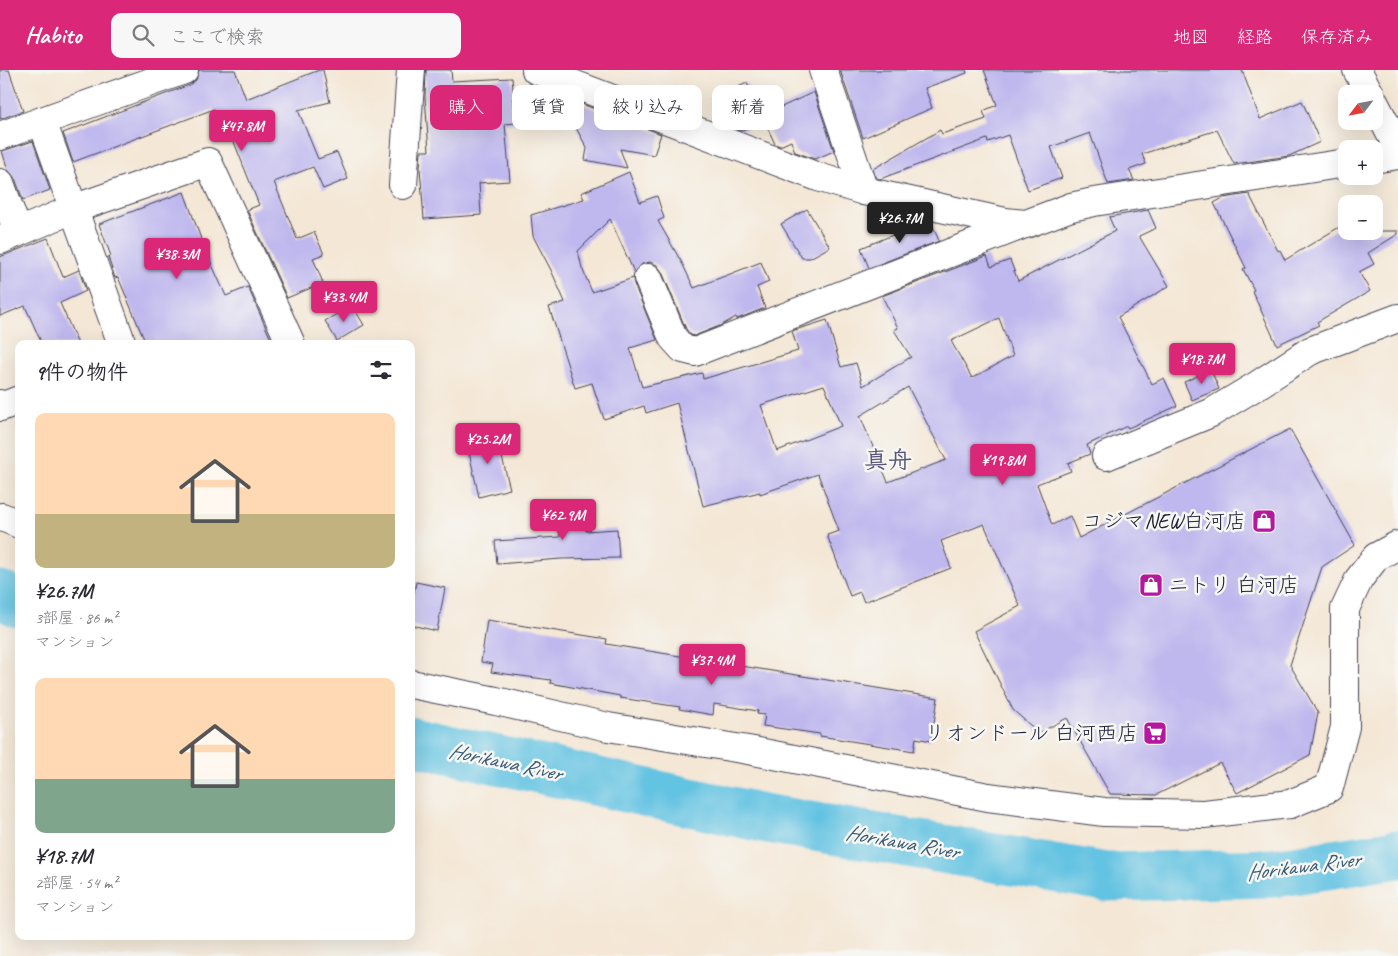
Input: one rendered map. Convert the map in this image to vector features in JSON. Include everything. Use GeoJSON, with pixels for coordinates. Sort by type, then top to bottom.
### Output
{"type":"FeatureCollection","features":[{"type":"Feature","properties":{"kind":"main road"},"geometry":{"type":"LineString","coordinates":[[0,136],[184,70]]}},
{"type":"Feature","properties":{"kind":"main road"},"geometry":{"type":"LineString","coordinates":[[403,185],[411,70]]}},
{"type":"Feature","properties":{"kind":"main road"},"geometry":{"type":"LineString","coordinates":[[536,70],[818,176],[864,191],[1005,222],[1026,224]]}},
{"type":"Feature","properties":{"kind":"main road"},"geometry":{"type":"LineString","coordinates":[[823,70],[864,191]]}},
{"type":"Feature","properties":{"kind":"main road"},"geometry":{"type":"LineString","coordinates":[[1357,70],[1365,85]]}},
{"type":"Feature","properties":{"kind":"main road"},"geometry":{"type":"LineString","coordinates":[[1383,119],[1398,148]]}},
{"type":"Feature","properties":{"kind":"main road"},"geometry":{"type":"LineString","coordinates":[[42,121],[121,340]]}},
{"type":"Feature","properties":{"kind":"main road"},"geometry":{"type":"LineString","coordinates":[[1383,158],[1398,155]]}},
{"type":"Feature","properties":{"kind":"main road"},"geometry":{"type":"LineString","coordinates":[[0,183],[9,236],[74,209],[208,162],[289,340]]}},
{"type":"Feature","properties":{"kind":"main road"},"geometry":{"type":"LineString","coordinates":[[648,278],[673,338],[683,349],[695,352],[1072,207],[1338,164]]}},
{"type":"Feature","properties":{"kind":"main road"},"geometry":{"type":"LineString","coordinates":[[1106,456],[1211,413],[1310,351],[1398,318]]}},
{"type":"Feature","properties":{"kind":"main road"},"geometry":{"type":"LineString","coordinates":[[0,404],[1,407],[15,402]]}},
{"type":"Feature","properties":{"kind":"main road"},"geometry":{"type":"LineString","coordinates":[[415,685],[608,727],[748,750],[988,797],[1113,812],[1204,814],[1290,804],[1330,788],[1345,727],[1345,609],[1359,579],[1376,557],[1398,545]]}},
{"type":"Feature","properties":{"kind":"building"},"geometry":{"type":"Polygon","coordinates":[[[0,70],[9,70],[23,111],[0,119],[0,70]]]}},
{"type":"Feature","properties":{"kind":"building"},"geometry":{"type":"Polygon","coordinates":[[[199,70],[235,70],[246,99],[323,70],[330,102],[298,110],[318,159],[337,152],[348,179],[323,189],[313,167],[274,182],[297,239],[314,232],[324,254],[313,258],[323,283],[287,298],[247,210],[259,205],[230,132],[223,134],[214,109],[73,162],[63,133],[189,85],[196,80],[199,70]]]}},
{"type":"Feature","properties":{"kind":"building"},"geometry":{"type":"Polygon","coordinates":[[[426,70],[451,70],[452,81],[512,78],[512,123],[505,124],[510,181],[479,183],[481,215],[424,219],[420,168],[421,151],[429,151],[425,97],[426,70]]]}},
{"type":"Feature","properties":{"kind":"building"},"geometry":{"type":"Polygon","coordinates":[[[840,70],[966,70],[967,73],[925,88],[932,108],[863,138],[840,70]]]}},
{"type":"Feature","properties":{"kind":"building"},"geometry":{"type":"Polygon","coordinates":[[[984,70],[1242,70],[1260,119],[1302,101],[1320,142],[1289,156],[1234,164],[1217,130],[1142,154],[1146,164],[1129,170],[1134,180],[1108,184],[1090,133],[1051,147],[1062,178],[1028,190],[1008,135],[988,142],[987,139],[880,179],[876,178],[873,169],[940,130],[942,134],[986,119],[983,111],[997,105],[984,70]]]}},
{"type":"Feature","properties":{"kind":"building"},"geometry":{"type":"Polygon","coordinates":[[[814,92],[834,151],[815,159],[795,152],[791,141],[780,146],[775,144],[768,130],[784,130],[784,106],[814,92]]]}},
{"type":"Feature","properties":{"kind":"building"},"geometry":{"type":"Polygon","coordinates":[[[584,105],[594,109],[594,130],[650,130],[661,134],[654,155],[620,149],[627,168],[585,160],[587,148],[577,130],[584,130],[584,105]]]}},
{"type":"Feature","properties":{"kind":"building"},"geometry":{"type":"Polygon","coordinates":[[[33,141],[50,190],[23,200],[15,178],[8,170],[2,151],[33,141]]]}},
{"type":"Feature","properties":{"kind":"building"},"geometry":{"type":"Polygon","coordinates":[[[629,172],[640,202],[657,196],[664,218],[658,221],[694,288],[761,262],[769,282],[757,287],[765,308],[737,319],[736,317],[722,325],[694,336],[691,335],[686,329],[662,272],[657,265],[650,262],[642,264],[634,272],[610,219],[578,251],[582,268],[592,292],[633,278],[657,340],[630,348],[642,387],[702,373],[703,379],[798,351],[792,331],[827,320],[841,367],[856,363],[863,386],[911,357],[894,330],[898,328],[882,296],[987,256],[991,267],[1010,260],[1018,281],[1115,231],[1109,217],[1148,210],[1156,228],[1139,236],[1169,286],[1118,317],[1152,384],[1164,378],[1177,406],[1128,428],[1127,426],[1087,445],[1090,454],[1068,463],[1071,471],[1037,484],[1052,525],[1070,516],[1079,538],[1290,429],[1355,545],[1322,567],[1290,665],[1318,713],[1310,755],[1237,793],[1220,763],[1156,795],[1110,794],[1067,718],[1039,733],[1013,710],[974,631],[1020,606],[984,524],[941,541],[951,568],[864,602],[860,592],[850,596],[827,535],[839,531],[818,474],[760,494],[760,492],[703,506],[677,403],[646,413],[644,406],[604,419],[592,383],[575,388],[549,307],[565,302],[533,236],[531,215],[584,199],[581,193],[629,172]],[[999,318],[951,341],[972,378],[1013,356],[999,318]],[[824,385],[761,405],[777,451],[841,426],[824,385]],[[908,387],[860,416],[888,482],[946,460],[908,387]]]}},
{"type":"Feature","properties":{"kind":"building"},"geometry":{"type":"Polygon","coordinates":[[[184,192],[204,247],[226,296],[248,287],[271,340],[144,340],[118,277],[115,278],[108,257],[111,256],[99,224],[184,192]]]}},
{"type":"Feature","properties":{"kind":"building"},"geometry":{"type":"Polygon","coordinates":[[[1249,194],[1278,251],[1280,250],[1285,260],[1338,228],[1338,240],[1383,240],[1383,231],[1398,231],[1398,234],[1368,253],[1374,264],[1359,272],[1370,291],[1317,322],[1319,325],[1277,345],[1243,269],[1246,268],[1214,203],[1223,198],[1249,194]]]}},
{"type":"Feature","properties":{"kind":"building"},"geometry":{"type":"Polygon","coordinates":[[[807,209],[830,247],[810,258],[802,258],[781,224],[807,209]]]}},
{"type":"Feature","properties":{"kind":"building"},"geometry":{"type":"Polygon","coordinates":[[[927,221],[931,222],[939,241],[869,268],[861,248],[927,221]]]}},
{"type":"Feature","properties":{"kind":"building"},"geometry":{"type":"Polygon","coordinates":[[[48,238],[63,277],[79,270],[86,291],[60,303],[76,340],[40,340],[25,306],[0,316],[0,257],[48,238]]]}},
{"type":"Feature","properties":{"kind":"building"},"geometry":{"type":"Polygon","coordinates":[[[352,305],[364,325],[336,340],[325,321],[352,305]]]}},
{"type":"Feature","properties":{"kind":"building"},"geometry":{"type":"Polygon","coordinates":[[[1211,370],[1219,389],[1192,400],[1184,382],[1211,370]]]}},
{"type":"Feature","properties":{"kind":"building"},"geometry":{"type":"Polygon","coordinates":[[[496,433],[510,489],[479,497],[466,439],[496,433]]]}},
{"type":"Feature","properties":{"kind":"building"},"geometry":{"type":"Polygon","coordinates":[[[585,503],[586,531],[617,529],[619,558],[561,559],[497,564],[495,541],[560,537],[558,504],[585,503]]]}},
{"type":"Feature","properties":{"kind":"building"},"geometry":{"type":"Polygon","coordinates":[[[416,582],[445,588],[437,631],[415,626],[416,582]]]}},
{"type":"Feature","properties":{"kind":"building"},"geometry":{"type":"Polygon","coordinates":[[[487,620],[607,639],[606,644],[938,698],[931,741],[916,738],[914,751],[763,726],[765,715],[757,714],[758,711],[714,704],[713,715],[550,683],[551,680],[491,672],[493,664],[481,662],[487,620]]]}},
{"type":"Feature","properties":{"kind":"waterway","name":"Horikawa River"},"geometry":{"type":"LineString","coordinates":[[0,595],[15,601]]}},
{"type":"Feature","properties":{"kind":"waterway","name":"Horikawa River"},"geometry":{"type":"LineString","coordinates":[[415,742],[763,818],[1106,877],[1274,873],[1398,854]]}},
{"type":"Feature","properties":{"kind":"place","name":"コジマNEW白河店"},"geometry":{"type":"Point","coordinates":[1264,521]}},
{"type":"Feature","properties":{"kind":"place","name":"ニトリ 白河店"},"geometry":{"type":"Point","coordinates":[1151,585]}},
{"type":"Feature","properties":{"kind":"place","name":"リオンドール 白河西店"},"geometry":{"type":"Point","coordinates":[1155,733]}},
{"type":"Feature","properties":{"kind":"district","name":"真舟"},"geometry":{"type":"Point","coordinates":[888,460]}}]}
